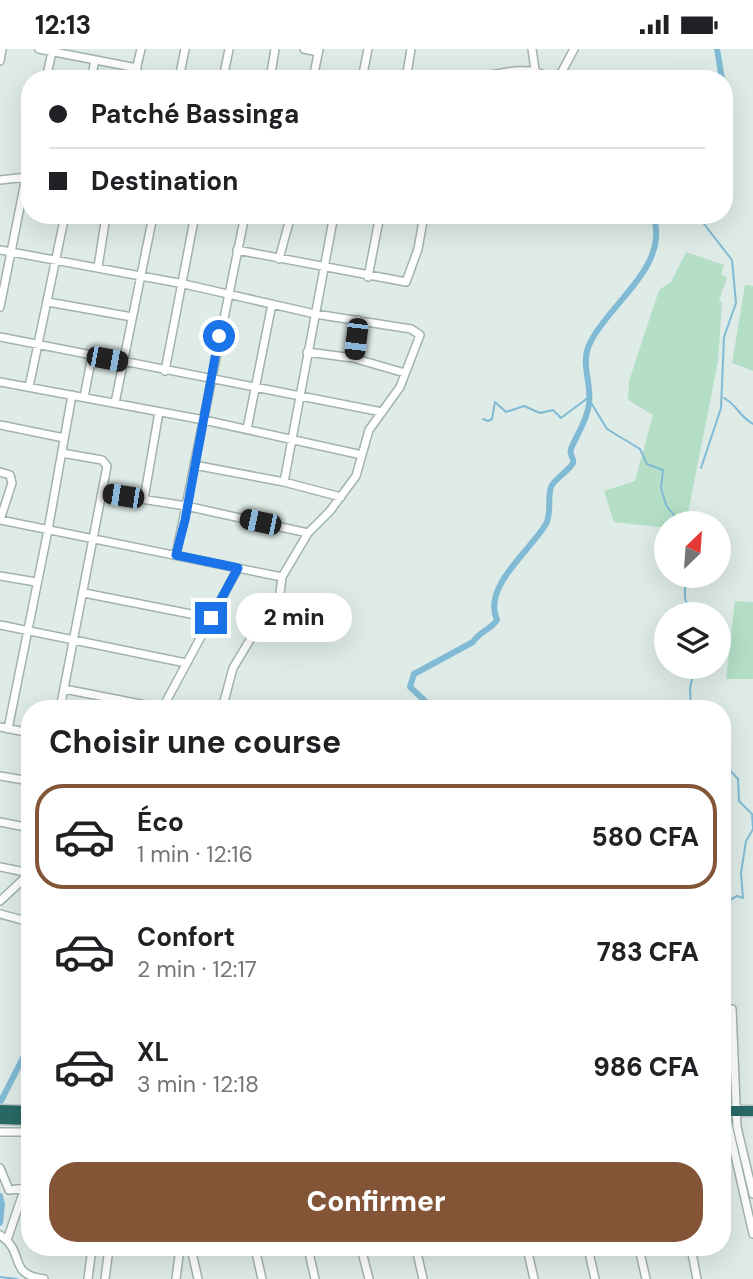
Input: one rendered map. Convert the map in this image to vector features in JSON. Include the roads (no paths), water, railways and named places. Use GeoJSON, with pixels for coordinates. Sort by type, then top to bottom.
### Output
{"type":"FeatureCollection","features":[{"type":"Feature","properties":{"kind":"highway"},"geometry":{"type":"LineString","coordinates":[[0,1110],[21,1111]]}},
{"type":"Feature","properties":{"kind":"highway"},"geometry":{"type":"LineString","coordinates":[[731,1111],[753,1111]]}},
{"type":"Feature","properties":{"kind":"highway"},"geometry":{"type":"LineString","coordinates":[[0,1119],[21,1120]]}},
{"type":"Feature","properties":{"kind":"street"},"geometry":{"type":"LineString","coordinates":[[0,61],[2,49]]}},
{"type":"Feature","properties":{"kind":"street"},"geometry":{"type":"LineString","coordinates":[[40,49],[137,68],[141,49]]}},
{"type":"Feature","properties":{"kind":"street"},"geometry":{"type":"LineString","coordinates":[[180,70],[185,49]]}},
{"type":"Feature","properties":{"kind":"street"},"geometry":{"type":"LineString","coordinates":[[225,70],[229,49]]}},
{"type":"Feature","properties":{"kind":"street"},"geometry":{"type":"LineString","coordinates":[[272,70],[275,49]]}},
{"type":"Feature","properties":{"kind":"street"},"geometry":{"type":"LineString","coordinates":[[304,49],[319,50],[315,70]]}},
{"type":"Feature","properties":{"kind":"street"},"geometry":{"type":"LineString","coordinates":[[364,70],[368,49]]}},
{"type":"Feature","properties":{"kind":"street"},"geometry":{"type":"LineString","coordinates":[[408,70],[411,49]]}},
{"type":"Feature","properties":{"kind":"street"},"geometry":{"type":"LineString","coordinates":[[532,49],[536,70]]}},
{"type":"Feature","properties":{"kind":"street"},"geometry":{"type":"LineString","coordinates":[[563,70],[574,49]]}},
{"type":"Feature","properties":{"kind":"street"},"geometry":{"type":"LineString","coordinates":[[49,70],[52,52]]}},
{"type":"Feature","properties":{"kind":"street"},"geometry":{"type":"LineString","coordinates":[[93,70],[95,60]]}},
{"type":"Feature","properties":{"kind":"street"},"geometry":{"type":"LineString","coordinates":[[0,180],[21,178]]}},
{"type":"Feature","properties":{"kind":"street"},"geometry":{"type":"LineString","coordinates":[[0,307],[21,206]]}},
{"type":"Feature","properties":{"kind":"street"},"geometry":{"type":"LineString","coordinates":[[29,387],[64,224]]}},
{"type":"Feature","properties":{"kind":"street"},"geometry":{"type":"LineString","coordinates":[[98,267],[105,224]]}},
{"type":"Feature","properties":{"kind":"street"},"geometry":{"type":"LineString","coordinates":[[114,403],[151,224]]}},
{"type":"Feature","properties":{"kind":"street"},"geometry":{"type":"LineString","coordinates":[[165,371],[194,224]]}},
{"type":"Feature","properties":{"kind":"street"},"geometry":{"type":"LineString","coordinates":[[176,555],[213,379],[226,294],[243,224]]}},
{"type":"Feature","properties":{"kind":"street"},"geometry":{"type":"LineString","coordinates":[[279,259],[289,224]]}},
{"type":"Feature","properties":{"kind":"street"},"geometry":{"type":"LineString","coordinates":[[284,482],[332,224]]}},
{"type":"Feature","properties":{"kind":"street"},"geometry":{"type":"LineString","coordinates":[[368,277],[378,224]]}},
{"type":"Feature","properties":{"kind":"street"},"geometry":{"type":"LineString","coordinates":[[237,250],[323,269],[408,281],[422,224]]}},
{"type":"Feature","properties":{"kind":"street"},"geometry":{"type":"LineString","coordinates":[[0,250],[184,284],[315,314],[411,329],[420,335],[395,395],[369,430],[356,476],[308,533],[282,577],[279,601],[233,668],[224,700]]}},
{"type":"Feature","properties":{"kind":"street"},"geometry":{"type":"LineString","coordinates":[[48,302],[132,317]]}},
{"type":"Feature","properties":{"kind":"street"},"geometry":{"type":"LineString","coordinates":[[247,429],[272,305]]}},
{"type":"Feature","properties":{"kind":"street"},"geometry":{"type":"LineString","coordinates":[[354,358],[358,320]]}},
{"type":"Feature","properties":{"kind":"street"},"geometry":{"type":"LineString","coordinates":[[0,337],[382,412]]}},
{"type":"Feature","properties":{"kind":"street"},"geometry":{"type":"LineString","coordinates":[[307,352],[354,358],[405,373]]}},
{"type":"Feature","properties":{"kind":"street"},"geometry":{"type":"LineString","coordinates":[[84,397],[92,356]]}},
{"type":"Feature","properties":{"kind":"street"},"geometry":{"type":"LineString","coordinates":[[0,382],[204,420],[362,455]]}},
{"type":"Feature","properties":{"kind":"street"},"geometry":{"type":"LineString","coordinates":[[4,728],[48,530],[72,395]]}},
{"type":"Feature","properties":{"kind":"street"},"geometry":{"type":"LineString","coordinates":[[144,499],[159,412]]}},
{"type":"Feature","properties":{"kind":"street"},"geometry":{"type":"LineString","coordinates":[[0,425],[64,438]]}},
{"type":"Feature","properties":{"kind":"street"},"geometry":{"type":"LineString","coordinates":[[62,453],[104,461],[107,465],[62,700]]}},
{"type":"Feature","properties":{"kind":"street"},"geometry":{"type":"LineString","coordinates":[[194,465],[284,482],[341,497]]}},
{"type":"Feature","properties":{"kind":"street"},"geometry":{"type":"LineString","coordinates":[[0,472],[10,475],[12,483],[0,520],[282,577]]}},
{"type":"Feature","properties":{"kind":"street"},"geometry":{"type":"LineString","coordinates":[[103,493],[186,506],[308,533]]}},
{"type":"Feature","properties":{"kind":"street"},"geometry":{"type":"LineString","coordinates":[[167,700],[238,568]]}},
{"type":"Feature","properties":{"kind":"street"},"geometry":{"type":"LineString","coordinates":[[0,576],[36,582]]}},
{"type":"Feature","properties":{"kind":"street"},"geometry":{"type":"LineString","coordinates":[[84,593],[211,618]]}},
{"type":"Feature","properties":{"kind":"street"},"geometry":{"type":"LineString","coordinates":[[0,625],[186,663]]}},
{"type":"Feature","properties":{"kind":"street"},"geometry":{"type":"LineString","coordinates":[[64,689],[118,700]]}},
{"type":"Feature","properties":{"kind":"street"},"geometry":{"type":"LineString","coordinates":[[0,776],[21,780]]}},
{"type":"Feature","properties":{"kind":"street"},"geometry":{"type":"LineString","coordinates":[[0,822],[21,826]]}},
{"type":"Feature","properties":{"kind":"street"},"geometry":{"type":"LineString","coordinates":[[0,867],[21,871]]}},
{"type":"Feature","properties":{"kind":"street"},"geometry":{"type":"LineString","coordinates":[[0,901],[21,881]]}},
{"type":"Feature","properties":{"kind":"street"},"geometry":{"type":"LineString","coordinates":[[0,914],[21,920]]}},
{"type":"Feature","properties":{"kind":"street"},"geometry":{"type":"LineString","coordinates":[[731,1096],[735,1076],[732,1009]]}},
{"type":"Feature","properties":{"kind":"street"},"geometry":{"type":"LineString","coordinates":[[731,1121],[753,1194]]}},
{"type":"Feature","properties":{"kind":"street"},"geometry":{"type":"LineString","coordinates":[[731,1126],[753,1234]]}},
{"type":"Feature","properties":{"kind":"street"},"geometry":{"type":"LineString","coordinates":[[0,1132],[21,1132]]}},
{"type":"Feature","properties":{"kind":"street"},"geometry":{"type":"LineString","coordinates":[[0,1168],[9,1190],[21,1189]]}},
{"type":"Feature","properties":{"kind":"street"},"geometry":{"type":"LineString","coordinates":[[21,1199],[4,1238],[24,1277],[44,1279]]}},
{"type":"Feature","properties":{"kind":"street"},"geometry":{"type":"LineString","coordinates":[[88,1279],[91,1256]]}},
{"type":"Feature","properties":{"kind":"street"},"geometry":{"type":"LineString","coordinates":[[105,1277],[106,1256]]}},
{"type":"Feature","properties":{"kind":"street"},"geometry":{"type":"LineString","coordinates":[[176,1279],[179,1256]]}},
{"type":"Feature","properties":{"kind":"street"},"geometry":{"type":"LineString","coordinates":[[193,1256],[198,1279]]}},
{"type":"Feature","properties":{"kind":"street"},"geometry":{"type":"LineString","coordinates":[[257,1256],[262,1279]]}},
{"type":"Feature","properties":{"kind":"street"},"geometry":{"type":"LineString","coordinates":[[310,1256],[315,1279]]}},
{"type":"Feature","properties":{"kind":"street"},"geometry":{"type":"LineString","coordinates":[[364,1256],[369,1279]]}},
{"type":"Feature","properties":{"kind":"street"},"geometry":{"type":"LineString","coordinates":[[418,1256],[423,1279]]}},
{"type":"Feature","properties":{"kind":"street"},"geometry":{"type":"LineString","coordinates":[[529,1256],[534,1279]]}},
{"type":"Feature","properties":{"kind":"street"},"geometry":{"type":"LineString","coordinates":[[590,1256],[595,1279]]}},
{"type":"Feature","properties":{"kind":"street"},"geometry":{"type":"LineString","coordinates":[[641,1256],[646,1279]]}},
{"type":"Feature","properties":{"kind":"street"},"geometry":{"type":"LineString","coordinates":[[693,1256],[697,1279]]}},
{"type":"Feature","properties":{"kind":"waterway"},"geometry":{"type":"LineString","coordinates":[[717,49],[720,70]]}},
{"type":"Feature","properties":{"kind":"waterway"},"geometry":{"type":"LineString","coordinates":[[424,700],[410,687],[414,674],[473,642],[494,624],[497,620],[494,608],[496,595],[502,582],[546,524],[551,487],[573,463],[571,449],[588,410],[588,349],[600,327],[646,267],[654,250],[654,224]]}},
{"type":"Feature","properties":{"kind":"waterway"},"geometry":{"type":"LineString","coordinates":[[701,468],[721,408],[724,337],[736,303],[732,260],[704,224]]}},
{"type":"Feature","properties":{"kind":"waterway"},"geometry":{"type":"LineString","coordinates":[[483,419],[492,419],[495,402],[506,412],[524,406],[540,413],[553,410],[561,418],[589,397]]}},
{"type":"Feature","properties":{"kind":"waterway"},"geometry":{"type":"LineString","coordinates":[[724,398],[753,424]]}},
{"type":"Feature","properties":{"kind":"waterway"},"geometry":{"type":"LineString","coordinates":[[590,401],[607,429],[640,449],[647,464],[663,470],[661,488],[671,511]]}},
{"type":"Feature","properties":{"kind":"waterway"},"geometry":{"type":"LineString","coordinates":[[685,588],[686,602]]}},
{"type":"Feature","properties":{"kind":"waterway"},"geometry":{"type":"LineString","coordinates":[[691,700],[692,679]]}},
{"type":"Feature","properties":{"kind":"waterway"},"geometry":{"type":"LineString","coordinates":[[731,772],[738,779],[739,801],[752,814],[753,829],[746,841],[741,873],[743,898],[737,896],[731,899]]}},
{"type":"Feature","properties":{"kind":"waterway"},"geometry":{"type":"LineString","coordinates":[[1,1101],[21,1062]]}},
{"type":"Feature","properties":{"kind":"waterway"},"geometry":{"type":"LineString","coordinates":[[0,1196],[0,1223]]}},
{"type":"Feature","properties":{"kind":"waterway"},"geometry":{"type":"LineString","coordinates":[[0,1277],[17,1279]]}}]}
